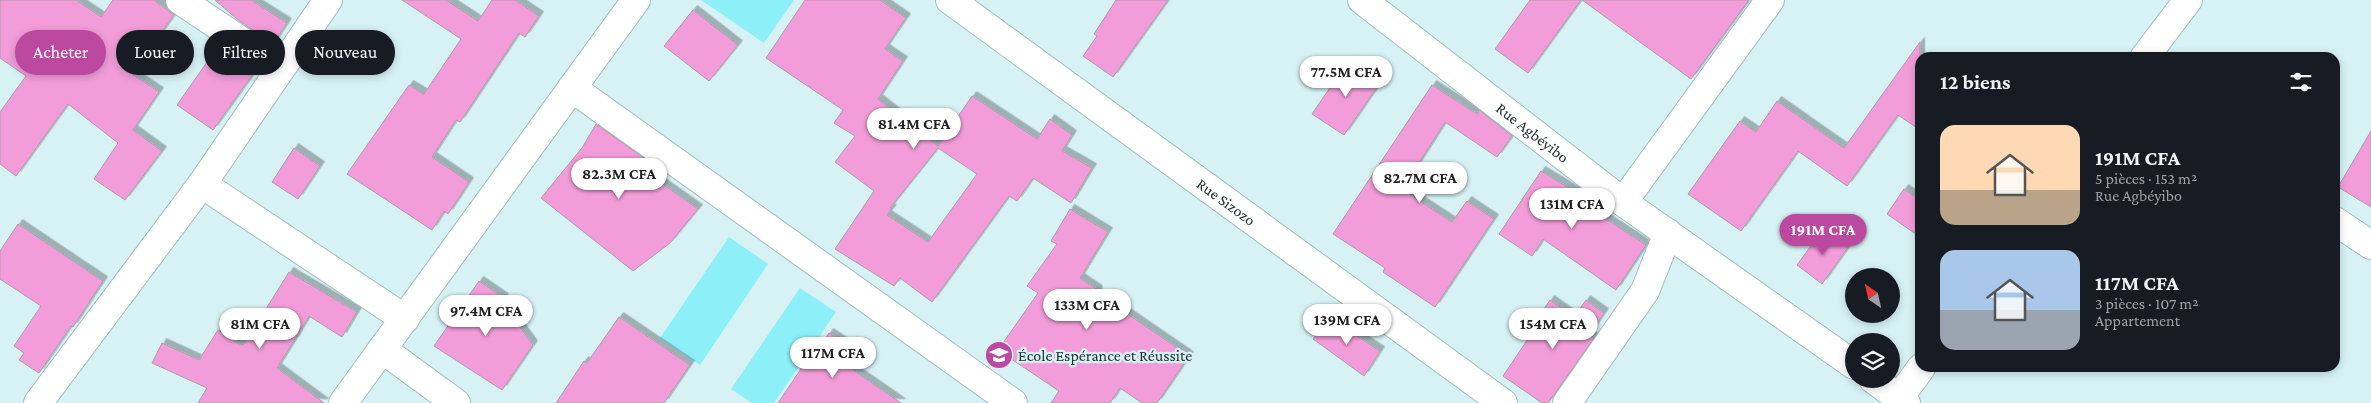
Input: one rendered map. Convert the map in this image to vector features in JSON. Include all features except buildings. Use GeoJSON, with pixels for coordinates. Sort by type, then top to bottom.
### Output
{"type":"FeatureCollection","features":[{"type":"Feature","properties":{"kind":"street"},"geometry":{"type":"LineString","coordinates":[[180,0],[225,30]]}},
{"type":"Feature","properties":{"kind":"street"},"geometry":{"type":"LineString","coordinates":[[285,60],[328,0]]}},
{"type":"Feature","properties":{"kind":"street"},"geometry":{"type":"LineString","coordinates":[[343,403],[636,0]]}},
{"type":"Feature","properties":{"kind":"street","name":"Rue Sizozo"},"geometry":{"type":"LineString","coordinates":[[950,0],[1503,403]]}},
{"type":"Feature","properties":{"kind":"street"},"geometry":{"type":"LineString","coordinates":[[1623,202],[1770,0]]}},
{"type":"Feature","properties":{"kind":"street"},"geometry":{"type":"LineString","coordinates":[[2149,52],[2188,0]]}},
{"type":"Feature","properties":{"kind":"street","name":"Rue Agbéyibo"},"geometry":{"type":"LineString","coordinates":[[1367,1],[1623,202],[1845,359]]}},
{"type":"Feature","properties":{"kind":"street"},"geometry":{"type":"LineString","coordinates":[[38,403],[202,184],[275,75]]}},
{"type":"Feature","properties":{"kind":"street"},"geometry":{"type":"LineString","coordinates":[[572,88],[1013,403]]}},
{"type":"Feature","properties":{"kind":"street"},"geometry":{"type":"LineString","coordinates":[[202,184],[405,319]]}},
{"type":"Feature","properties":{"kind":"street"},"geometry":{"type":"LineString","coordinates":[[2340,224],[2371,245]]}},
{"type":"Feature","properties":{"kind":"street"},"geometry":{"type":"LineString","coordinates":[[1567,403],[1645,291],[1668,234]]}},
{"type":"Feature","properties":{"kind":"street"},"geometry":{"type":"LineString","coordinates":[[382,349],[456,403]]}},
{"type":"Feature","properties":{"kind":"street"},"geometry":{"type":"LineString","coordinates":[[1885,388],[1902,401],[1919,372]]}},
{"type":"Feature","properties":{"kind":"shaded area"},"geometry":{"type":"Polygon","coordinates":[[[701,0],[794,0],[764,43],[701,0]]]}},
{"type":"Feature","properties":{"kind":"shaded area"},"geometry":{"type":"Polygon","coordinates":[[[729,237],[768,264],[700,365],[660,338],[729,237]]]}},
{"type":"Feature","properties":{"kind":"shaded area"},"geometry":{"type":"Polygon","coordinates":[[[800,288],[836,312],[774,403],[752,403],[731,389],[800,288]]]}},
{"type":"Feature","properties":{"kind":"place","name":"École Espérance et Réussite"},"geometry":{"type":"Point","coordinates":[999,355]}}]}
